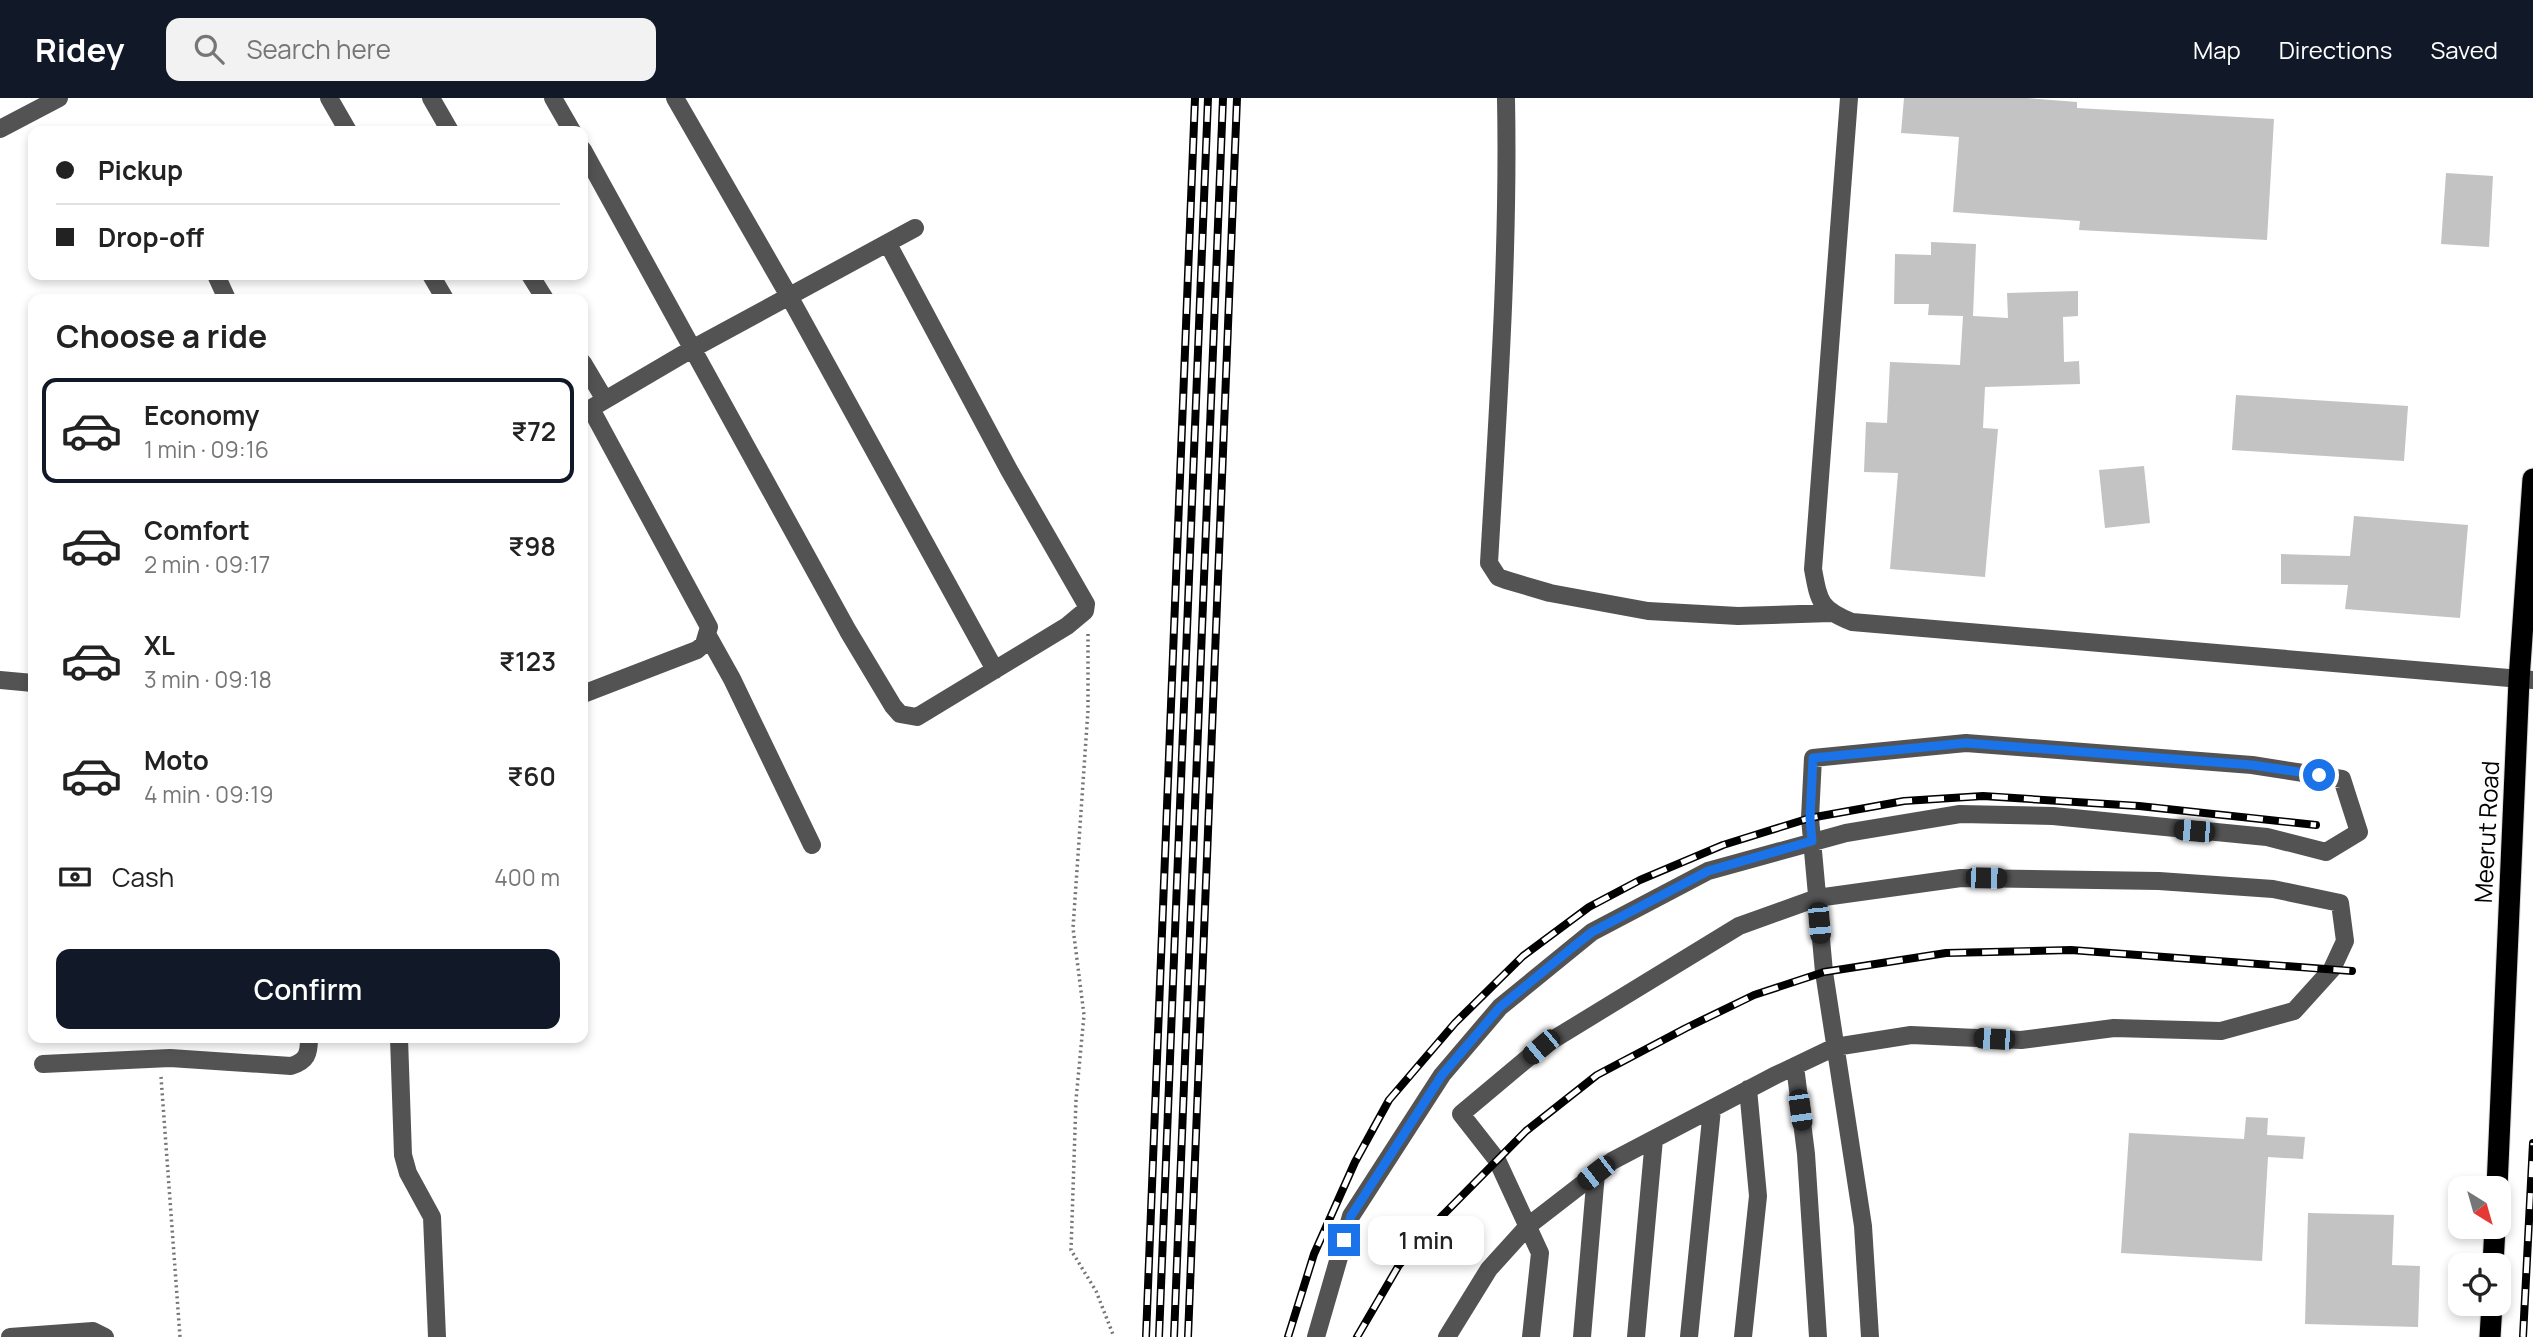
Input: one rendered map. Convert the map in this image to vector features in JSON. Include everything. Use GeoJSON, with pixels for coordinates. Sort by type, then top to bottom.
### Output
{"type":"FeatureCollection","features":[{"type":"Feature","properties":{"kind":"highway","name":"Meerut Road"},"geometry":{"type":"LineString","coordinates":[[2498,1176],[2526,680],[2533,479]]}},
{"type":"Feature","properties":{"kind":"highway"},"geometry":{"type":"LineString","coordinates":[[2490,1337],[2491,1316]]}},
{"type":"Feature","properties":{"kind":"street"},"geometry":{"type":"LineString","coordinates":[[0,129],[60,98]]}},
{"type":"Feature","properties":{"kind":"street"},"geometry":{"type":"LineString","coordinates":[[329,98],[345,126]]}},
{"type":"Feature","properties":{"kind":"street"},"geometry":{"type":"LineString","coordinates":[[431,98],[447,126]]}},
{"type":"Feature","properties":{"kind":"street"},"geometry":{"type":"LineString","coordinates":[[554,98],[569,126]]}},
{"type":"Feature","properties":{"kind":"street"},"geometry":{"type":"LineString","coordinates":[[675,98],[789,296],[995,670]]}},
{"type":"Feature","properties":{"kind":"street"},"geometry":{"type":"LineString","coordinates":[[1506,98],[1499,381],[1489,563],[1498,577],[1550,593],[1648,611],[1738,617],[1831,613],[1852,622],[2526,680]]}},
{"type":"Feature","properties":{"kind":"street"},"geometry":{"type":"LineString","coordinates":[[1831,613],[1818,596],[1813,569],[1849,98]]}},
{"type":"Feature","properties":{"kind":"street"},"geometry":{"type":"LineString","coordinates":[[588,159],[848,631],[900,714],[917,717],[1067,626],[1082,614],[1086,604],[1009,470],[888,244]]}},
{"type":"Feature","properties":{"kind":"street"},"geometry":{"type":"LineString","coordinates":[[593,407],[692,349],[915,228]]}},
{"type":"Feature","properties":{"kind":"street"},"geometry":{"type":"LineString","coordinates":[[588,385],[593,407],[709,627],[704,644],[697,650],[588,692]]}},
{"type":"Feature","properties":{"kind":"street"},"geometry":{"type":"LineString","coordinates":[[708,636],[732,679],[812,845]]}},
{"type":"Feature","properties":{"kind":"street"},"geometry":{"type":"LineString","coordinates":[[0,680],[28,683]]}},
{"type":"Feature","properties":{"kind":"street"},"geometry":{"type":"LineString","coordinates":[[1316,1337],[1351,1216],[1442,1075],[1500,1007],[1603,925],[1708,871],[1812,841],[1846,833],[1960,814],[2053,816],[2267,837],[2326,852],[2359,832],[2342,779],[2252,765],[1966,743],[1813,758],[1810,818],[1812,841],[1817,898],[1824,972],[1863,1226],[1870,1337]]}},
{"type":"Feature","properties":{"kind":"street"},"geometry":{"type":"LineString","coordinates":[[1447,1337],[1489,1269],[1528,1226],[1596,1173],[1612,1161],[1795,1066],[1835,1047],[1911,1035],[2021,1040],[2114,1028],[2221,1031],[2294,1011],[2332,969],[2345,941],[2340,903],[2273,889],[2160,881],[1961,878],[1817,898],[1739,926],[1541,1047],[1461,1114],[1497,1160],[1528,1226],[1540,1253],[1531,1337]]}},
{"type":"Feature","properties":{"kind":"street"},"geometry":{"type":"LineString","coordinates":[[43,1064],[160,1058],[291,1066],[302,1063],[307,1058],[308,1043]]}},
{"type":"Feature","properties":{"kind":"street"},"geometry":{"type":"LineString","coordinates":[[399,1043],[402,1155],[408,1173],[432,1217],[437,1337]]}},
{"type":"Feature","properties":{"kind":"street"},"geometry":{"type":"LineString","coordinates":[[1795,1066],[1806,1154],[1818,1337]]}},
{"type":"Feature","properties":{"kind":"street"},"geometry":{"type":"LineString","coordinates":[[1743,1337],[1758,1196],[1748,1089]]}},
{"type":"Feature","properties":{"kind":"street"},"geometry":{"type":"LineString","coordinates":[[1689,1337],[1712,1109]]}},
{"type":"Feature","properties":{"kind":"street"},"geometry":{"type":"LineString","coordinates":[[1636,1337],[1654,1139]]}},
{"type":"Feature","properties":{"kind":"street"},"geometry":{"type":"LineString","coordinates":[[1582,1337],[1596,1173]]}},
{"type":"Feature","properties":{"kind":"street"},"geometry":{"type":"LineString","coordinates":[[10,1337],[93,1331],[105,1337]]}},
{"type":"Feature","properties":{"kind":"path"},"geometry":{"type":"LineString","coordinates":[[1082,614],[1089,639],[1088,710],[1073,928],[1084,1016],[1076,1100],[1071,1250],[1096,1291],[1114,1337]]}},
{"type":"Feature","properties":{"kind":"path"},"geometry":{"type":"LineString","coordinates":[[160,1058],[180,1337]]}},
{"type":"Feature","properties":{"kind":"building"},"geometry":{"type":"Polygon","coordinates":[[[1904,98],[2027,98],[2077,102],[2077,108],[2274,119],[2267,240],[2079,230],[2080,221],[1953,212],[1959,137],[1901,133],[1904,98]]]}},
{"type":"Feature","properties":{"kind":"building"},"geometry":{"type":"Polygon","coordinates":[[[2446,173],[2493,176],[2489,247],[2441,244],[2446,173]]]}},
{"type":"Feature","properties":{"kind":"building"},"geometry":{"type":"Polygon","coordinates":[[[1931,242],[1976,244],[1973,316],[2008,318],[2007,293],[2078,291],[2078,316],[2063,317],[2064,362],[2079,361],[2080,384],[1985,387],[1983,428],[1998,429],[1985,577],[1890,569],[1898,473],[1864,472],[1866,422],[1887,423],[1890,362],[1960,365],[1963,316],[1928,315],[1929,304],[1894,304],[1895,254],[1931,255],[1931,242]]]}},
{"type":"Feature","properties":{"kind":"building"},"geometry":{"type":"Polygon","coordinates":[[[2236,395],[2408,406],[2404,461],[2232,450],[2236,395]]]}},
{"type":"Feature","properties":{"kind":"building"},"geometry":{"type":"Polygon","coordinates":[[[2144,466],[2150,523],[2105,528],[2099,470],[2144,466]]]}},
{"type":"Feature","properties":{"kind":"building"},"geometry":{"type":"Polygon","coordinates":[[[2354,516],[2468,525],[2460,618],[2345,609],[2348,585],[2281,584],[2281,554],[2350,556],[2354,516]]]}},
{"type":"Feature","properties":{"kind":"building"},"geometry":{"type":"Polygon","coordinates":[[[2246,1117],[2268,1118],[2267,1135],[2305,1137],[2303,1159],[2268,1157],[2262,1261],[2121,1253],[2129,1133],[2244,1139],[2246,1117]]]}},
{"type":"Feature","properties":{"kind":"building"},"geometry":{"type":"Polygon","coordinates":[[[2308,1213],[2394,1215],[2392,1265],[2420,1266],[2418,1327],[2305,1324],[2308,1213]]]}},
{"type":"Feature","properties":{"kind":"railway"},"geometry":{"type":"LineString","coordinates":[[1146,1337],[1195,98]]}},
{"type":"Feature","properties":{"kind":"railway"},"geometry":{"type":"LineString","coordinates":[[1159,1337],[1208,98]]}},
{"type":"Feature","properties":{"kind":"railway"},"geometry":{"type":"LineString","coordinates":[[1174,1337],[1223,98]]}},
{"type":"Feature","properties":{"kind":"railway"},"geometry":{"type":"LineString","coordinates":[[1188,1337],[1237,98]]}},
{"type":"Feature","properties":{"kind":"railway"},"geometry":{"type":"LineString","coordinates":[[1288,1337],[1314,1254],[1355,1162],[1389,1100],[1455,1023],[1523,956],[1589,907],[1640,880],[1723,845],[1810,818],[1904,801],[1983,796],[2139,806],[2316,825]]}},
{"type":"Feature","properties":{"kind":"railway"},"geometry":{"type":"LineString","coordinates":[[1357,1337],[1399,1265],[1443,1215],[1526,1131],[1597,1075],[1754,995],[1824,972],[1946,953],[2071,950],[2352,971]]}},
{"type":"Feature","properties":{"kind":"railway"},"geometry":{"type":"LineString","coordinates":[[2523,1337],[2533,1143]]}},
{"type":"Feature","properties":{"kind":"route"},"geometry":{"type":"LineString","coordinates":[[1344,1240],[1351,1216],[1442,1075],[1500,1007],[1592,932],[1708,871],[1812,841],[1810,818],[1813,758],[1966,743],[2252,765],[2319,775]]}}]}
